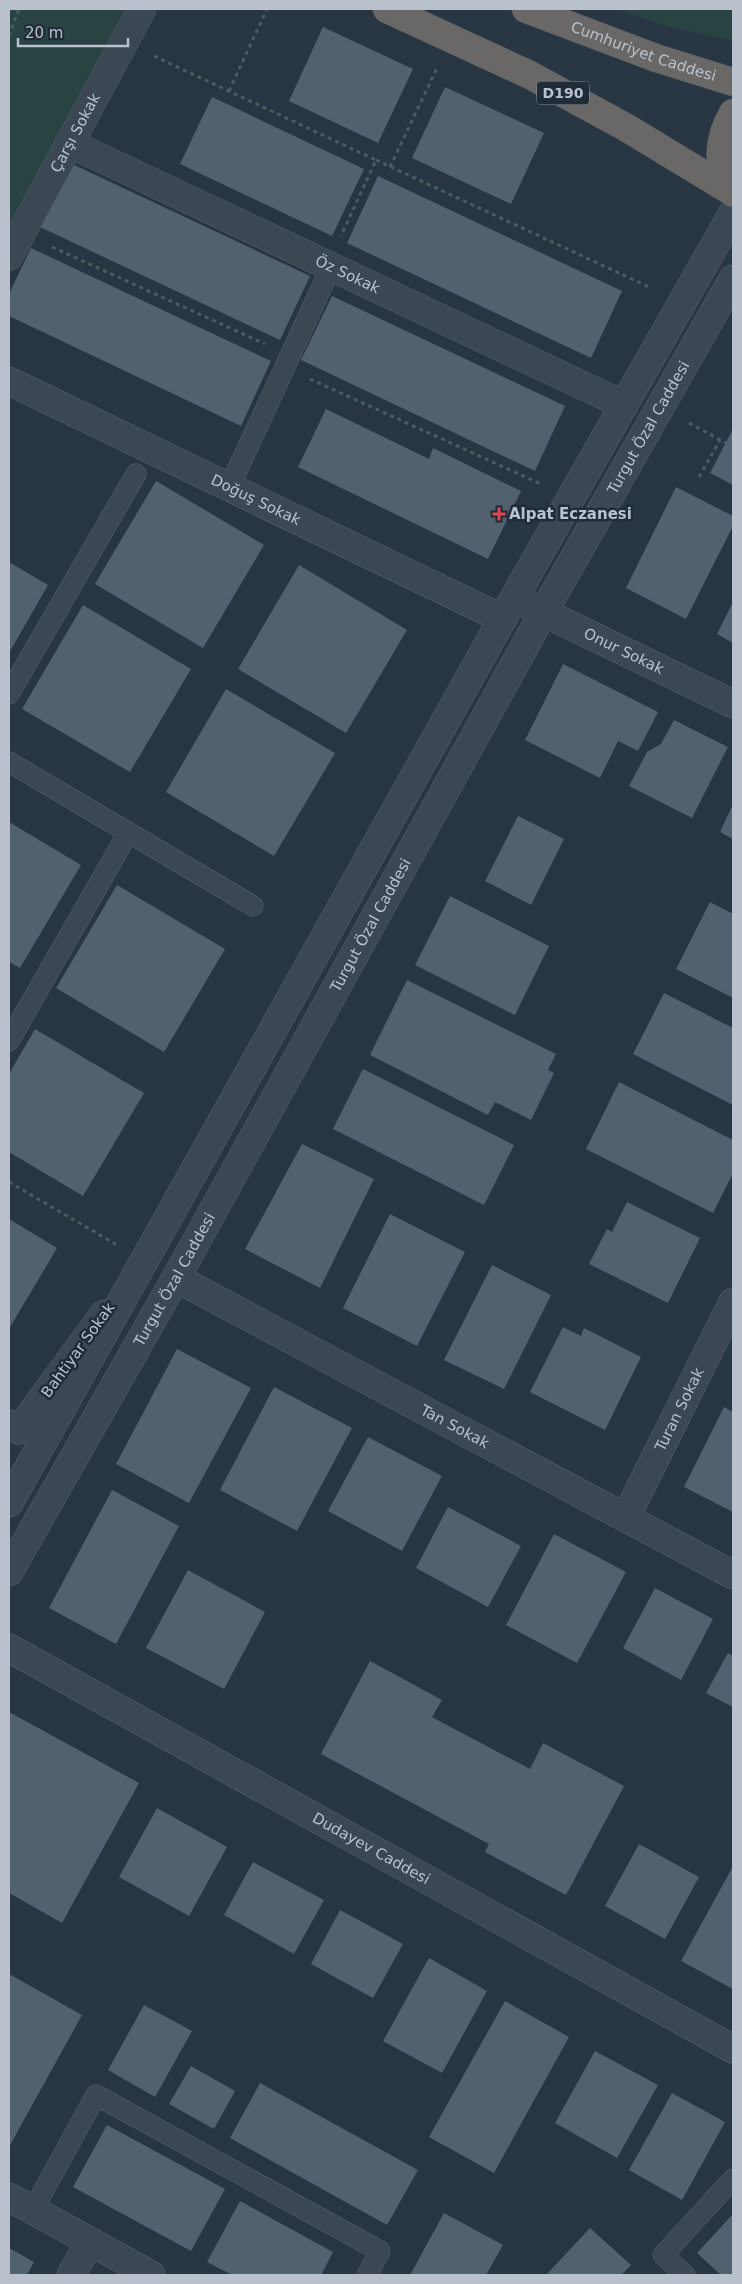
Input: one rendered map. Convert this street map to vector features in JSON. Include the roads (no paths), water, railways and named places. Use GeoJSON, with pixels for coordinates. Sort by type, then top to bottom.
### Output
{"type":"FeatureCollection","features":[{"type":"Feature","properties":{"kind":"highway","name":"D190"},"geometry":{"type":"LineString","coordinates":[[387,9],[530,75],[627,128],[733,199]]}},
{"type":"Feature","properties":{"kind":"highway","name":"Cumhuriyet Caddesi"},"geometry":{"type":"LineString","coordinates":[[526,9],[656,58],[733,82]]}},
{"type":"Feature","properties":{"kind":"highway"},"geometry":{"type":"LineString","coordinates":[[733,113],[723,133],[720,151],[722,169],[733,199]]}},
{"type":"Feature","properties":{"kind":"street","name":"Çarşı Sokak"},"geometry":{"type":"LineString","coordinates":[[15,244],[142,9]]}},
{"type":"Feature","properties":{"kind":"street","name":"Öz Sokak"},"geometry":{"type":"LineString","coordinates":[[69,143],[624,405]]}},
{"type":"Feature","properties":{"kind":"street"},"geometry":{"type":"LineString","coordinates":[[9,1503],[143,1260],[624,405],[733,199]]}},
{"type":"Feature","properties":{"kind":"street","name":"Turgut Özal Caddesi"},"geometry":{"type":"LineString","coordinates":[[9,1572],[176,1278],[543,613],[733,279]]}},
{"type":"Feature","properties":{"kind":"street","name":"Doğuş Sokak"},"geometry":{"type":"LineString","coordinates":[[9,381],[229,488],[508,609]]}},
{"type":"Feature","properties":{"kind":"street","name":"Onur Sokak"},"geometry":{"type":"LineString","coordinates":[[508,609],[543,613],[733,704]]}},
{"type":"Feature","properties":{"kind":"street","name":"Bahtiyar Sokak"},"geometry":{"type":"LineString","coordinates":[[9,1424],[19,1430],[143,1260]]}},
{"type":"Feature","properties":{"kind":"street","name":"Tan Sokak"},"geometry":{"type":"LineString","coordinates":[[176,1278],[733,1575]]}},
{"type":"Feature","properties":{"kind":"street","name":"Turan Sokak"},"geometry":{"type":"LineString","coordinates":[[626,1518],[733,1302]]}},
{"type":"Feature","properties":{"kind":"street","name":"Dudayev Caddesi"},"geometry":{"type":"LineString","coordinates":[[9,1648],[733,2049]]}},
{"type":"Feature","properties":{"kind":"street"},"geometry":{"type":"LineString","coordinates":[[9,2197],[151,2275]]}},
{"type":"Feature","properties":{"kind":"street"},"geometry":{"type":"LineString","coordinates":[[71,2275],[90,2242]]}},
{"type":"Feature","properties":{"kind":"lane"},"geometry":{"type":"LineString","coordinates":[[229,488],[329,267]]}},
{"type":"Feature","properties":{"kind":"lane"},"geometry":{"type":"LineString","coordinates":[[9,694],[136,474]]}},
{"type":"Feature","properties":{"kind":"lane"},"geometry":{"type":"LineString","coordinates":[[9,762],[253,906]]}},
{"type":"Feature","properties":{"kind":"lane"},"geometry":{"type":"LineString","coordinates":[[9,1041],[128,833]]}},
{"type":"Feature","properties":{"kind":"lane"},"geometry":{"type":"LineString","coordinates":[[33,2210],[96,2095],[380,2251],[367,2275]]}},
{"type":"Feature","properties":{"kind":"lane"},"geometry":{"type":"LineString","coordinates":[[685,2275],[663,2255],[733,2179]]}},
{"type":"Feature","properties":{"kind":"place","name":"Alpat Eczanesi"},"geometry":{"type":"Point","coordinates":[499,514]}}]}
